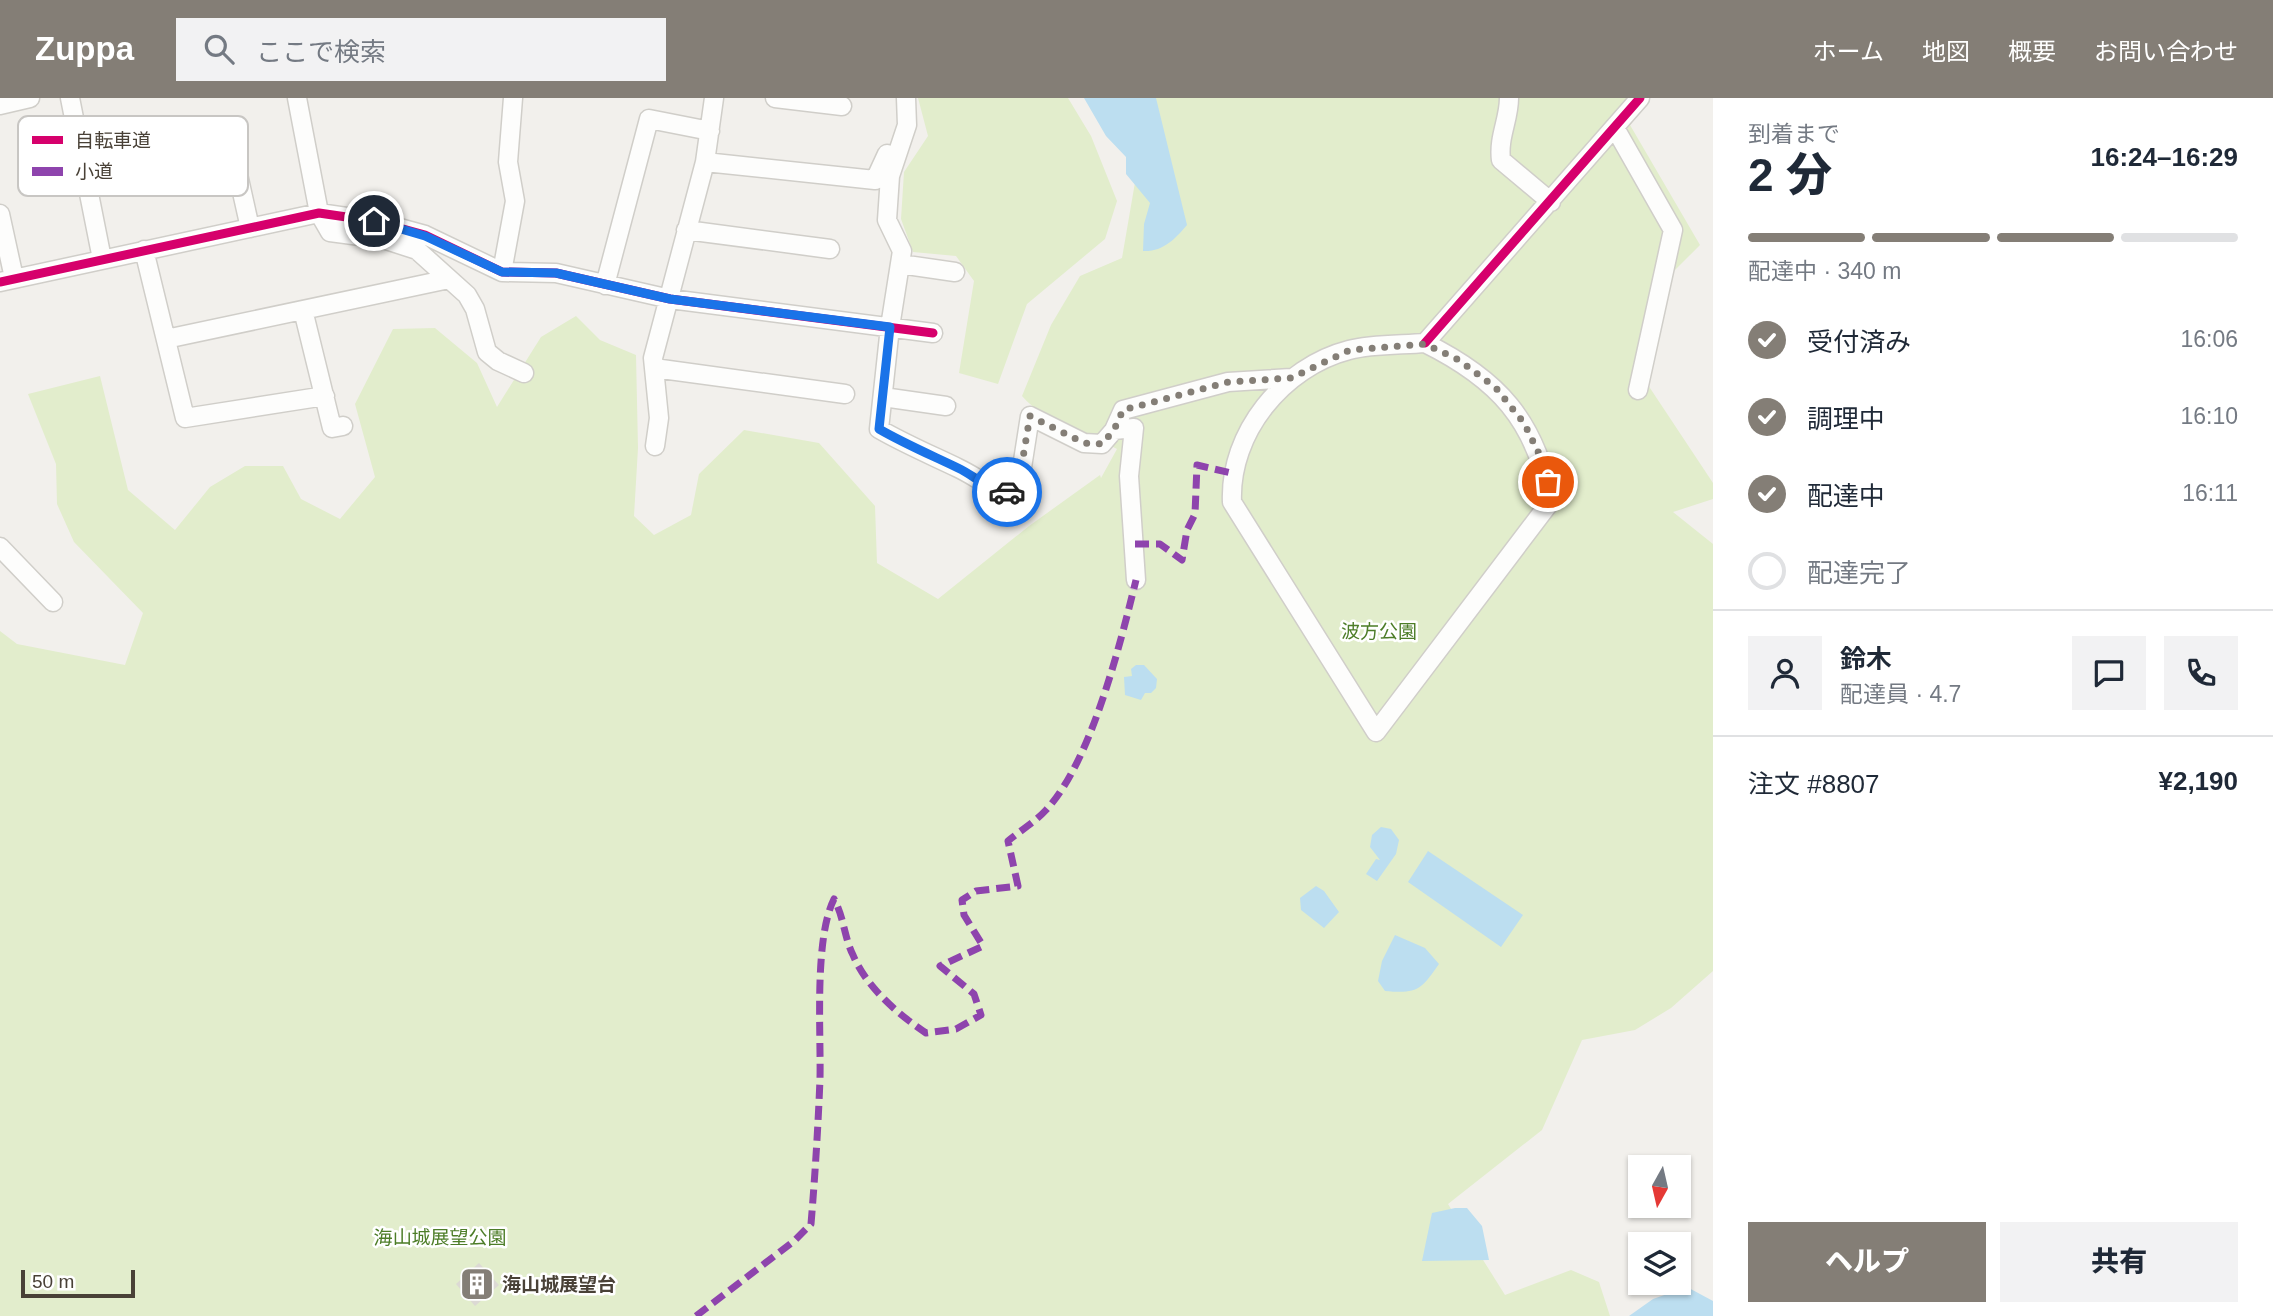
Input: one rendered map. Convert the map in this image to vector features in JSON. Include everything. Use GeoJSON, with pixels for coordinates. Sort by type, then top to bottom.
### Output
{"type":"FeatureCollection","features":[{"type":"Feature","properties":{"kind":"street"},"geometry":{"type":"LineString","coordinates":[[0,105],[30,98]]}},
{"type":"Feature","properties":{"kind":"street"},"geometry":{"type":"LineString","coordinates":[[70,98],[74,116]]}},
{"type":"Feature","properties":{"kind":"street"},"geometry":{"type":"LineString","coordinates":[[298,98],[319,213],[330,232],[383,239],[417,250],[467,295],[475,309],[488,352],[498,361],[524,373]]}},
{"type":"Feature","properties":{"kind":"street"},"geometry":{"type":"LineString","coordinates":[[502,272],[514,201],[508,162],[513,98]]}},
{"type":"Feature","properties":{"kind":"street"},"geometry":{"type":"LineString","coordinates":[[655,446],[659,418],[653,358],[705,162],[714,98]]}},
{"type":"Feature","properties":{"kind":"street"},"geometry":{"type":"LineString","coordinates":[[775,98],[842,106]]}},
{"type":"Feature","properties":{"kind":"street"},"geometry":{"type":"LineString","coordinates":[[906,98],[907,125],[890,176],[887,220],[902,251],[890,327],[879,429],[913,449],[960,469],[997,491],[1017,493],[1030,416],[1084,443],[1102,444],[1114,430],[1123,410],[1228,382],[1291,378],[1350,350],[1425,344],[1459,360],[1496,388],[1524,423],[1544,464],[1551,501],[1376,732],[1232,502],[1231,481],[1242,441],[1266,406],[1291,378]]}},
{"type":"Feature","properties":{"kind":"street"},"geometry":{"type":"LineString","coordinates":[[1509,98],[1509,112],[1499,143],[1501,160],[1550,202]]}},
{"type":"Feature","properties":{"kind":"street"},"geometry":{"type":"LineString","coordinates":[[1425,344],[1640,98]]}},
{"type":"Feature","properties":{"kind":"street"},"geometry":{"type":"LineString","coordinates":[[605,285],[649,119],[710,131]]}},
{"type":"Feature","properties":{"kind":"street"},"geometry":{"type":"LineString","coordinates":[[1615,128],[1673,230],[1638,390]]}},
{"type":"Feature","properties":{"kind":"street"},"geometry":{"type":"LineString","coordinates":[[705,162],[875,180],[888,151],[899,150]]}},
{"type":"Feature","properties":{"kind":"street"},"geometry":{"type":"LineString","coordinates":[[89,196],[102,260]]}},
{"type":"Feature","properties":{"kind":"street"},"geometry":{"type":"LineString","coordinates":[[243,196],[250,228]]}},
{"type":"Feature","properties":{"kind":"street"},"geometry":{"type":"LineString","coordinates":[[0,214],[7,280],[319,213],[374,221],[425,236],[502,272],[556,273],[670,299],[933,333]]}},
{"type":"Feature","properties":{"kind":"street"},"geometry":{"type":"LineString","coordinates":[[686,230],[830,249]]}},
{"type":"Feature","properties":{"kind":"street"},"geometry":{"type":"LineString","coordinates":[[145,250],[185,418],[324,396]]}},
{"type":"Feature","properties":{"kind":"street"},"geometry":{"type":"LineString","coordinates":[[900,264],[955,272]]}},
{"type":"Feature","properties":{"kind":"street"},"geometry":{"type":"LineString","coordinates":[[166,339],[449,279]]}},
{"type":"Feature","properties":{"kind":"street"},"geometry":{"type":"LineString","coordinates":[[303,310],[332,428],[344,426]]}},
{"type":"Feature","properties":{"kind":"street"},"geometry":{"type":"LineString","coordinates":[[654,368],[845,394]]}},
{"type":"Feature","properties":{"kind":"street"},"geometry":{"type":"LineString","coordinates":[[883,397],[947,406]]}},
{"type":"Feature","properties":{"kind":"street"},"geometry":{"type":"LineString","coordinates":[[1114,430],[1134,428],[1129,476],[1136,580]]}},
{"type":"Feature","properties":{"kind":"street"},"geometry":{"type":"LineString","coordinates":[[0,548],[53,602]]}},
{"type":"Feature","properties":{"kind":"green space"},"geometry":{"type":"Polygon","coordinates":[[[918,98],[1068,98],[1091,136],[1117,201],[1105,239],[1027,304],[998,384],[959,373],[974,281],[956,256],[913,252],[901,219],[904,172],[928,136],[918,98]]]}},
{"type":"Feature","properties":{"kind":"green space"},"geometry":{"type":"Polygon","coordinates":[[[1089,98],[1650,98],[1630,125],[1700,245],[1669,276],[1648,385],[1713,483],[1713,499],[1673,512],[1713,544],[1713,971],[1671,1008],[1635,1030],[1582,1040],[1542,1130],[1448,1204],[1505,1295],[1571,1270],[1599,1282],[1610,1316],[0,1316],[0,631],[17,644],[125,665],[143,613],[74,542],[57,504],[56,464],[28,394],[100,376],[128,490],[175,530],[210,487],[245,466],[283,466],[301,499],[340,519],[375,477],[355,404],[393,329],[435,328],[477,363],[497,407],[541,337],[576,316],[600,340],[636,355],[638,448],[634,516],[654,535],[691,515],[699,474],[744,430],[819,443],[875,506],[877,563],[938,599],[1029,526],[1100,475],[1101,478],[1117,449],[1054,421],[1022,396],[1051,325],[1080,276],[1122,258],[1138,165],[1089,98]]]}},
{"type":"Feature","properties":{"kind":"water"},"geometry":{"type":"Polygon","coordinates":[[[1084,98],[1156,98],[1187,225],[1163,247],[1143,251],[1144,224],[1150,203],[1126,174],[1126,157],[1106,136],[1084,98]]]}},
{"type":"Feature","properties":{"kind":"water"},"geometry":{"type":"Polygon","coordinates":[[[1136,665],[1144,665],[1157,679],[1156,688],[1151,693],[1145,693],[1141,700],[1125,695],[1124,677],[1132,676],[1131,669],[1136,665]]]}},
{"type":"Feature","properties":{"kind":"water"},"geometry":{"type":"Polygon","coordinates":[[[1381,827],[1391,829],[1399,840],[1396,854],[1377,881],[1366,874],[1376,859],[1380,860],[1370,847],[1372,835],[1381,827]]]}},
{"type":"Feature","properties":{"kind":"water"},"geometry":{"type":"Polygon","coordinates":[[[1428,851],[1523,915],[1501,947],[1408,882],[1428,851]]]}},
{"type":"Feature","properties":{"kind":"water"},"geometry":{"type":"Polygon","coordinates":[[[1316,886],[1324,891],[1339,912],[1324,928],[1301,910],[1300,898],[1316,886]]]}},
{"type":"Feature","properties":{"kind":"water"},"geometry":{"type":"Polygon","coordinates":[[[1395,935],[1425,948],[1439,964],[1422,985],[1411,991],[1385,991],[1378,981],[1382,961],[1395,935]]]}},
{"type":"Feature","properties":{"kind":"water"},"geometry":{"type":"Polygon","coordinates":[[[1467,1208],[1482,1226],[1489,1260],[1422,1261],[1432,1213],[1467,1208]]]}},
{"type":"Feature","properties":{"kind":"water"},"geometry":{"type":"Polygon","coordinates":[[[1691,1289],[1713,1301],[1713,1316],[1629,1316],[1653,1299],[1664,1295],[1691,1295],[1691,1289]]]}},
{"type":"Feature","properties":{"kind":"building","name":"海山城展望台"},"geometry":{"type":"Polygon","coordinates":[[[479,1263],[499,1285],[475,1306],[456,1284],[479,1263]]]}},
{"type":"Feature","properties":{"kind":"marked path"},"geometry":{"type":"LineString","coordinates":[[1135,544],[1160,544],[1182,560],[1187,530],[1195,514],[1197,465],[1231,473]]}},
{"type":"Feature","properties":{"kind":"marked path"},"geometry":{"type":"LineString","coordinates":[[696,1316],[794,1241],[811,1224],[820,1079],[821,961],[828,916],[834,899],[859,967],[884,999],[905,1018],[926,1033],[956,1029],[981,1015],[974,994],[940,966],[983,946],[964,915],[962,900],[976,891],[1018,886],[1008,841],[1046,810],[1077,763],[1102,701],[1136,580]]}},
{"type":"Feature","properties":{"kind":"cycle path"},"geometry":{"type":"LineString","coordinates":[[1425,343],[1640,98]]}},
{"type":"Feature","properties":{"kind":"cycle path"},"geometry":{"type":"LineString","coordinates":[[0,282],[319,213],[374,221],[425,235],[502,272],[556,273],[670,299],[933,333]]}},
{"type":"Feature","properties":{"kind":"way so far"},"geometry":{"type":"LineString","coordinates":[[1007,492],[1017,493],[1030,416],[1084,443],[1102,444],[1114,430],[1123,410],[1228,382],[1291,378],[1319,362],[1350,350],[1425,344],[1459,360],[1496,388],[1524,423],[1544,464],[1548,482]]}},
{"type":"Feature","properties":{"kind":"place","name":"海山城展望台"},"geometry":{"type":"Point","coordinates":[477,1284]}},
{"type":"Feature","properties":{"kind":"route"},"geometry":{"type":"LineString","coordinates":[[374,221],[425,236],[502,272],[556,273],[670,299],[890,327],[879,429],[913,449],[960,469],[997,491],[1007,492]]}},
{"type":"Feature","properties":{"kind":"park label","name":"波方公園"},"geometry":{"type":"Point","coordinates":[1379,631]}},
{"type":"Feature","properties":{"kind":"park label","name":"海山城展望公園"},"geometry":{"type":"Point","coordinates":[440,1237]}}]}
